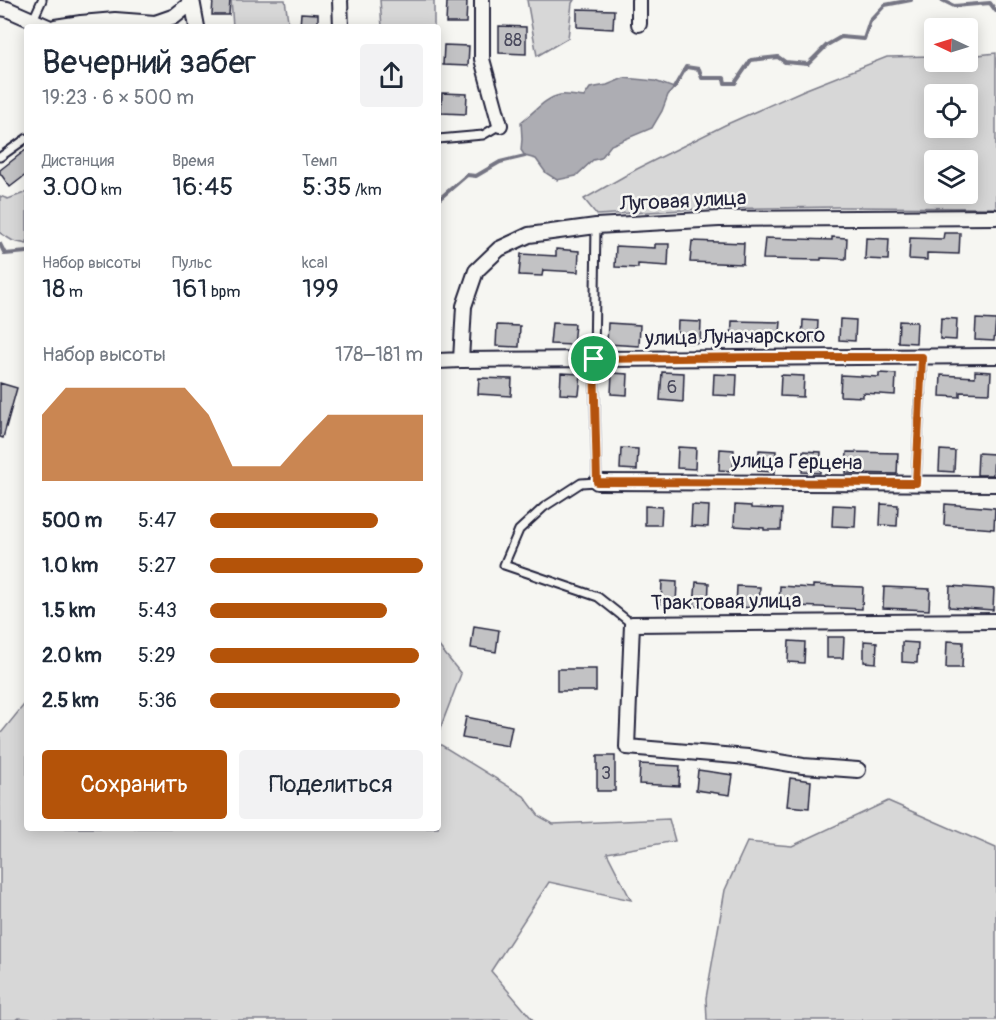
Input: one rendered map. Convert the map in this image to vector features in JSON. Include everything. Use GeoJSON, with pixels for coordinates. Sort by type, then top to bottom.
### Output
{"type":"FeatureCollection","features":[{"type":"Feature","properties":{"kind":"street"},"geometry":{"type":"LineString","coordinates":[[340,0],[341,24]]}},
{"type":"Feature","properties":{"kind":"street"},"geometry":{"type":"LineString","coordinates":[[482,0],[482,59],[500,125]]}},
{"type":"Feature","properties":{"kind":"street"},"geometry":{"type":"LineString","coordinates":[[639,0],[639,24]]}},
{"type":"Feature","properties":{"kind":"street"},"geometry":{"type":"LineString","coordinates":[[74,24],[115,20],[155,23],[175,16],[192,1]]}},
{"type":"Feature","properties":{"kind":"street"},"geometry":{"type":"LineString","coordinates":[[192,1],[196,24]]}},
{"type":"Feature","properties":{"kind":"street"},"geometry":{"type":"LineString","coordinates":[[0,8],[32,23]]}},
{"type":"Feature","properties":{"kind":"street","name":"Луговая улица"},"geometry":{"type":"LineString","coordinates":[[461,360],[464,306],[476,271],[499,249],[529,235],[596,226],[719,219],[996,217]]}},
{"type":"Feature","properties":{"kind":"street","name":"улица Луначарского"},"geometry":{"type":"LineString","coordinates":[[441,362],[996,356]]}},
{"type":"Feature","properties":{"kind":"street","name":"улица Герцена"},"geometry":{"type":"LineString","coordinates":[[597,482],[996,484]]}},
{"type":"Feature","properties":{"kind":"street","name":"Трактовая улица"},"geometry":{"type":"LineString","coordinates":[[858,770],[803,766],[748,757],[627,747],[632,624],[996,621]]}},
{"type":"Feature","properties":{"kind":"lane"},"geometry":{"type":"LineString","coordinates":[[32,23],[42,0]]}},
{"type":"Feature","properties":{"kind":"lane"},"geometry":{"type":"LineString","coordinates":[[441,139],[483,135],[500,125]]}},
{"type":"Feature","properties":{"kind":"lane"},"geometry":{"type":"LineString","coordinates":[[0,157],[24,140]]}},
{"type":"Feature","properties":{"kind":"lane"},"geometry":{"type":"LineString","coordinates":[[596,226],[594,359],[597,482],[581,483],[544,507],[519,530],[504,565],[598,597],[632,624]]}},
{"type":"Feature","properties":{"kind":"lane"},"geometry":{"type":"LineString","coordinates":[[916,483],[922,357]]}},
{"type":"Feature","properties":{"kind":"shaded area"},"geometry":{"type":"Polygon","coordinates":[[[231,0],[285,0],[289,24],[233,24],[231,0]]]}},
{"type":"Feature","properties":{"kind":"shaded area"},"geometry":{"type":"Polygon","coordinates":[[[380,0],[434,0],[434,24],[382,24],[380,0]]]}},
{"type":"Feature","properties":{"kind":"shaded area"},"geometry":{"type":"Polygon","coordinates":[[[527,0],[574,0],[568,38],[537,56],[527,0]]]}},
{"type":"Feature","properties":{"kind":"shaded area"},"geometry":{"type":"Polygon","coordinates":[[[996,53],[996,208],[699,209],[597,215],[584,199],[637,169],[725,125],[887,57],[924,56],[924,72],[978,72],[978,55],[996,53]]]}},
{"type":"Feature","properties":{"kind":"shaded area"},"geometry":{"type":"Polygon","coordinates":[[[624,78],[655,81],[674,88],[668,95],[652,128],[611,145],[601,158],[593,160],[576,176],[557,180],[546,173],[536,159],[525,156],[521,150],[521,122],[544,102],[560,95],[584,97],[590,88],[607,85],[624,78]]]}},
{"type":"Feature","properties":{"kind":"shaded area"},"geometry":{"type":"Polygon","coordinates":[[[24,193],[24,243],[13,241],[0,233],[0,196],[8,199],[24,193]]]}},
{"type":"Feature","properties":{"kind":"shaded area"},"geometry":{"type":"Polygon","coordinates":[[[441,649],[461,674],[441,726],[441,649]]]}},
{"type":"Feature","properties":{"kind":"shaded area"},"geometry":{"type":"Polygon","coordinates":[[[24,705],[24,831],[441,831],[441,745],[524,796],[539,816],[553,824],[669,819],[675,841],[607,853],[631,900],[549,882],[491,971],[533,1020],[51,1020],[18,1018],[0,1020],[0,733],[24,705]]]}},
{"type":"Feature","properties":{"kind":"shaded area"},"geometry":{"type":"Polygon","coordinates":[[[888,801],[996,848],[996,1020],[707,1020],[706,998],[725,890],[747,842],[792,846],[888,801]]]}},
{"type":"Feature","properties":{"kind":"building"},"geometry":{"type":"Polygon","coordinates":[[[213,0],[230,0],[229,15],[212,15],[213,0]]]}},
{"type":"Feature","properties":{"kind":"building"},"geometry":{"type":"Polygon","coordinates":[[[447,2],[467,2],[466,23],[446,23],[447,2]]]}},
{"type":"Feature","properties":{"kind":"building"},"geometry":{"type":"Polygon","coordinates":[[[577,9],[614,10],[613,29],[577,27],[577,9]]]}},
{"type":"Feature","properties":{"kind":"building"},"geometry":{"type":"Polygon","coordinates":[[[301,13],[318,14],[318,24],[300,24],[301,13]]]}},
{"type":"Feature","properties":{"kind":"building"},"geometry":{"type":"Polygon","coordinates":[[[499,26],[526,27],[526,54],[499,53],[499,26]]]}},
{"type":"Feature","properties":{"kind":"building"},"geometry":{"type":"Polygon","coordinates":[[[444,45],[469,46],[468,66],[443,65],[444,45]]]}},
{"type":"Feature","properties":{"kind":"building"},"geometry":{"type":"Polygon","coordinates":[[[442,93],[467,94],[466,114],[441,113],[442,93]]]}},
{"type":"Feature","properties":{"kind":"building"},"geometry":{"type":"Polygon","coordinates":[[[24,151],[24,176],[10,187],[0,170],[24,151]]]}},
{"type":"Feature","properties":{"kind":"building"},"geometry":{"type":"Polygon","coordinates":[[[944,233],[960,233],[959,254],[927,253],[927,260],[909,259],[910,238],[943,239],[944,233]]]}},
{"type":"Feature","properties":{"kind":"building"},"geometry":{"type":"Polygon","coordinates":[[[832,237],[847,238],[846,259],[763,259],[765,238],[832,240],[832,237]]]}},
{"type":"Feature","properties":{"kind":"building"},"geometry":{"type":"Polygon","coordinates":[[[866,238],[889,239],[888,260],[865,259],[866,238]]]}},
{"type":"Feature","properties":{"kind":"building"},"geometry":{"type":"Polygon","coordinates":[[[692,241],[744,243],[743,264],[690,262],[692,241]]]}},
{"type":"Feature","properties":{"kind":"building"},"geometry":{"type":"Polygon","coordinates":[[[655,244],[669,244],[668,266],[638,264],[638,268],[615,267],[616,246],[655,248],[655,244]]]}},
{"type":"Feature","properties":{"kind":"building"},"geometry":{"type":"Polygon","coordinates":[[[556,249],[579,251],[578,272],[543,270],[542,276],[519,275],[521,254],[556,256],[556,249]]]}},
{"type":"Feature","properties":{"kind":"building"},"geometry":{"type":"Polygon","coordinates":[[[941,318],[957,319],[956,340],[940,339],[941,318]]]}},
{"type":"Feature","properties":{"kind":"building"},"geometry":{"type":"Polygon","coordinates":[[[840,319],[856,320],[855,341],[839,340],[840,319]]]}},
{"type":"Feature","properties":{"kind":"building"},"geometry":{"type":"Polygon","coordinates":[[[976,319],[996,320],[994,341],[975,340],[976,319]]]}},
{"type":"Feature","properties":{"kind":"building"},"geometry":{"type":"Polygon","coordinates":[[[803,320],[818,321],[817,342],[802,341],[803,320]]]}},
{"type":"Feature","properties":{"kind":"building"},"geometry":{"type":"Polygon","coordinates":[[[678,321],[701,322],[700,343],[677,342],[678,321]]]}},
{"type":"Feature","properties":{"kind":"building"},"geometry":{"type":"Polygon","coordinates":[[[732,321],[781,322],[779,343],[731,342],[732,321]]]}},
{"type":"Feature","properties":{"kind":"building"},"geometry":{"type":"Polygon","coordinates":[[[899,321],[917,322],[916,343],[898,342],[899,321]]]}},
{"type":"Feature","properties":{"kind":"building"},"geometry":{"type":"Polygon","coordinates":[[[552,323],[575,324],[573,345],[550,344],[552,323]]]}},
{"type":"Feature","properties":{"kind":"building"},"geometry":{"type":"Polygon","coordinates":[[[608,323],[640,325],[639,346],[607,344],[608,323]]]}},
{"type":"Feature","properties":{"kind":"building"},"geometry":{"type":"Polygon","coordinates":[[[497,325],[520,326],[519,347],[496,346],[497,325]]]}},
{"type":"Feature","properties":{"kind":"building"},"geometry":{"type":"Polygon","coordinates":[[[975,371],[991,372],[990,393],[960,392],[960,397],[940,396],[941,375],[975,377],[975,371]]]}},
{"type":"Feature","properties":{"kind":"building"},"geometry":{"type":"Polygon","coordinates":[[[662,372],[684,373],[683,402],[660,400],[662,372]]]}},
{"type":"Feature","properties":{"kind":"building"},"geometry":{"type":"Polygon","coordinates":[[[561,373],[581,374],[579,395],[560,394],[561,373]]]}},
{"type":"Feature","properties":{"kind":"building"},"geometry":{"type":"Polygon","coordinates":[[[612,373],[628,374],[627,395],[611,394],[612,373]]]}},
{"type":"Feature","properties":{"kind":"building"},"geometry":{"type":"Polygon","coordinates":[[[879,373],[896,374],[895,395],[863,393],[863,397],[840,396],[841,375],[879,377],[879,373]]]}},
{"type":"Feature","properties":{"kind":"building"},"geometry":{"type":"Polygon","coordinates":[[[714,374],[737,375],[736,396],[713,395],[714,374]]]}},
{"type":"Feature","properties":{"kind":"building"},"geometry":{"type":"Polygon","coordinates":[[[781,375],[804,376],[803,397],[780,396],[781,375]]]}},
{"type":"Feature","properties":{"kind":"building"},"geometry":{"type":"Polygon","coordinates":[[[479,378],[512,379],[511,396],[478,394],[479,378]]]}},
{"type":"Feature","properties":{"kind":"building"},"geometry":{"type":"Polygon","coordinates":[[[0,383],[17,388],[3,438],[0,437],[0,383]]]}},
{"type":"Feature","properties":{"kind":"building"},"geometry":{"type":"Polygon","coordinates":[[[678,447],[696,448],[695,469],[677,468],[678,447]]]}},
{"type":"Feature","properties":{"kind":"building"},"geometry":{"type":"Polygon","coordinates":[[[621,448],[638,449],[637,470],[620,469],[621,448]]]}},
{"type":"Feature","properties":{"kind":"building"},"geometry":{"type":"Polygon","coordinates":[[[720,449],[734,450],[733,471],[719,470],[720,449]]]}},
{"type":"Feature","properties":{"kind":"building"},"geometry":{"type":"Polygon","coordinates":[[[759,450],[776,451],[775,472],[758,471],[759,450]]]}},
{"type":"Feature","properties":{"kind":"building"},"geometry":{"type":"Polygon","coordinates":[[[940,450],[955,451],[954,472],[939,471],[940,450]]]}},
{"type":"Feature","properties":{"kind":"building"},"geometry":{"type":"Polygon","coordinates":[[[803,451],[821,452],[820,473],[802,472],[803,451]]]}},
{"type":"Feature","properties":{"kind":"building"},"geometry":{"type":"Polygon","coordinates":[[[847,452],[898,453],[897,474],[846,473],[847,452]]]}},
{"type":"Feature","properties":{"kind":"building"},"geometry":{"type":"Polygon","coordinates":[[[978,453],[994,454],[993,475],[977,475],[978,453]]]}},
{"type":"Feature","properties":{"kind":"building"},"geometry":{"type":"Polygon","coordinates":[[[881,504],[898,505],[897,526],[880,525],[881,504]]]}},
{"type":"Feature","properties":{"kind":"building"},"geometry":{"type":"Polygon","coordinates":[[[945,504],[995,508],[994,529],[944,525],[945,504]]]}},
{"type":"Feature","properties":{"kind":"building"},"geometry":{"type":"Polygon","coordinates":[[[692,505],[709,506],[708,527],[691,526],[692,505]]]}},
{"type":"Feature","properties":{"kind":"building"},"geometry":{"type":"Polygon","coordinates":[[[735,505],[782,509],[781,530],[734,526],[735,505]]]}},
{"type":"Feature","properties":{"kind":"building"},"geometry":{"type":"Polygon","coordinates":[[[833,505],[856,506],[855,527],[832,526],[833,505]]]}},
{"type":"Feature","properties":{"kind":"building"},"geometry":{"type":"Polygon","coordinates":[[[645,506],[662,507],[661,525],[645,525],[645,506]]]}},
{"type":"Feature","properties":{"kind":"building"},"geometry":{"type":"Polygon","coordinates":[[[662,581],[677,582],[676,605],[661,604],[662,581]]]}},
{"type":"Feature","properties":{"kind":"building"},"geometry":{"type":"Polygon","coordinates":[[[696,582],[709,583],[708,607],[694,606],[696,582]]]}},
{"type":"Feature","properties":{"kind":"building"},"geometry":{"type":"Polygon","coordinates":[[[813,585],[863,587],[862,609],[779,607],[780,586],[813,588],[813,585]]]}},
{"type":"Feature","properties":{"kind":"building"},"geometry":{"type":"Polygon","coordinates":[[[737,586],[760,587],[759,608],[736,607],[737,586]]]}},
{"type":"Feature","properties":{"kind":"building"},"geometry":{"type":"Polygon","coordinates":[[[950,586],[994,589],[993,610],[949,607],[950,586]]]}},
{"type":"Feature","properties":{"kind":"building"},"geometry":{"type":"Polygon","coordinates":[[[884,587],[930,589],[929,610],[883,608],[884,587]]]}},
{"type":"Feature","properties":{"kind":"building"},"geometry":{"type":"Polygon","coordinates":[[[474,626],[499,630],[496,652],[471,648],[474,626]]]}},
{"type":"Feature","properties":{"kind":"building"},"geometry":{"type":"Polygon","coordinates":[[[827,637],[844,637],[843,658],[827,658],[827,637]]]}},
{"type":"Feature","properties":{"kind":"building"},"geometry":{"type":"Polygon","coordinates":[[[789,641],[805,642],[804,663],[788,662],[789,641]]]}},
{"type":"Feature","properties":{"kind":"building"},"geometry":{"type":"Polygon","coordinates":[[[864,641],[877,642],[876,663],[864,662],[864,641]]]}},
{"type":"Feature","properties":{"kind":"building"},"geometry":{"type":"Polygon","coordinates":[[[947,641],[963,642],[962,668],[946,668],[947,641]]]}},
{"type":"Feature","properties":{"kind":"building"},"geometry":{"type":"Polygon","coordinates":[[[902,642],[918,643],[917,663],[902,662],[902,642]]]}},
{"type":"Feature","properties":{"kind":"building"},"geometry":{"type":"Polygon","coordinates":[[[557,669],[596,669],[596,691],[557,691],[557,669]]]}},
{"type":"Feature","properties":{"kind":"building"},"geometry":{"type":"Polygon","coordinates":[[[466,717],[512,726],[508,746],[462,738],[466,717]]]}},
{"type":"Feature","properties":{"kind":"building"},"geometry":{"type":"Polygon","coordinates":[[[597,756],[615,756],[615,791],[597,791],[597,756]]]}},
{"type":"Feature","properties":{"kind":"building"},"geometry":{"type":"Polygon","coordinates":[[[640,764],[680,766],[679,786],[639,784],[640,764]]]}},
{"type":"Feature","properties":{"kind":"building"},"geometry":{"type":"Polygon","coordinates":[[[698,770],[733,775],[730,795],[696,790],[698,770]]]}},
{"type":"Feature","properties":{"kind":"building"},"geometry":{"type":"Polygon","coordinates":[[[790,778],[811,781],[809,808],[787,806],[790,778]]]}},
{"type":"Feature","properties":{"kind":"waterway"},"geometry":{"type":"LineString","coordinates":[[674,88],[686,67],[699,69],[702,78],[724,78],[725,83],[735,83],[751,60],[778,57],[785,62],[808,64],[827,45],[841,37],[864,39],[870,21],[885,5],[911,0]]}},
{"type":"Feature","properties":{"kind":"waterway"},"geometry":{"type":"LineString","coordinates":[[942,0],[954,6],[990,3],[996,11]]}},
{"type":"Feature","properties":{"kind":"waterway"},"geometry":{"type":"LineString","coordinates":[[441,197],[467,175],[476,176],[500,162],[525,156]]}},
{"type":"Feature","properties":{"kind":"waterway"},"geometry":{"type":"LineString","coordinates":[[0,244],[5,254],[24,252]]}},
{"type":"Feature","properties":{"kind":"route"},"geometry":{"type":"LineString","coordinates":[[922,357],[916,483],[597,482],[594,359],[922,357]]}}]}
